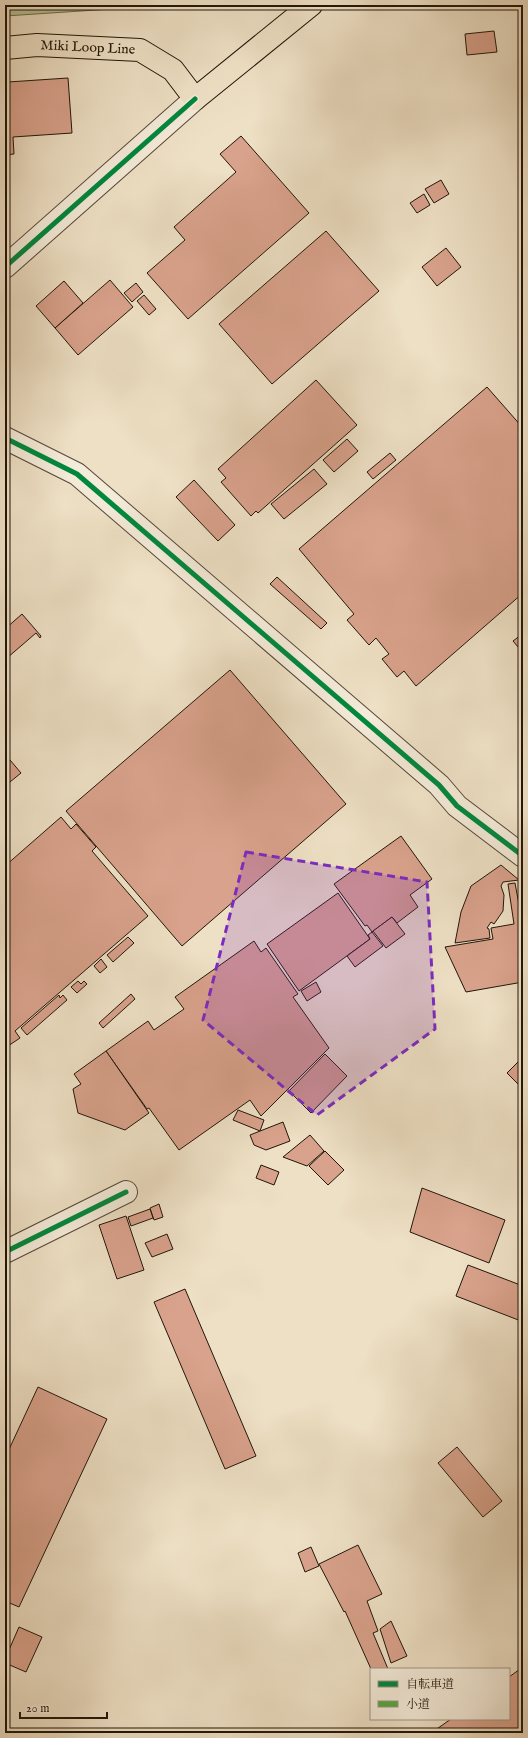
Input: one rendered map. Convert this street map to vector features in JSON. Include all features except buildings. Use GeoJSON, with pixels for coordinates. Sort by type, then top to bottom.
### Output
{"type":"FeatureCollection","features":[{"type":"Feature","properties":{"kind":"main road"},"geometry":{"type":"LineString","coordinates":[[196,99],[310,5]]}},
{"type":"Feature","properties":{"kind":"main road","name":"Miki Loop Line"},"geometry":{"type":"LineString","coordinates":[[5,48],[37,45],[140,50],[173,70],[196,99]]}},
{"type":"Feature","properties":{"kind":"street"},"geometry":{"type":"LineString","coordinates":[[5,267],[196,99]]}},
{"type":"Feature","properties":{"kind":"street"},"geometry":{"type":"LineString","coordinates":[[5,438],[77,474],[439,785],[457,806],[523,856]]}},
{"type":"Feature","properties":{"kind":"street"},"geometry":{"type":"LineString","coordinates":[[5,1252],[126,1192]]}},
{"type":"Feature","properties":{"kind":"highlighted area"},"geometry":{"type":"Polygon","coordinates":[[[246,852],[427,882],[435,1029],[317,1115],[203,1020],[246,852]]]}},
{"type":"Feature","properties":{"kind":"green space"},"geometry":{"type":"Polygon","coordinates":[[[5,5],[172,5],[5,16],[5,5]]]}},
{"type":"Feature","properties":{"kind":"marked path"},"geometry":{"type":"LineString","coordinates":[[5,1718],[11,1733]]}},
{"type":"Feature","properties":{"kind":"cycle path"},"geometry":{"type":"LineString","coordinates":[[5,267],[195,99]]}},
{"type":"Feature","properties":{"kind":"cycle path"},"geometry":{"type":"LineString","coordinates":[[5,438],[77,474],[439,785],[457,806],[523,856]]}},
{"type":"Feature","properties":{"kind":"cycle path"},"geometry":{"type":"LineString","coordinates":[[5,1252],[126,1192]]}}]}
